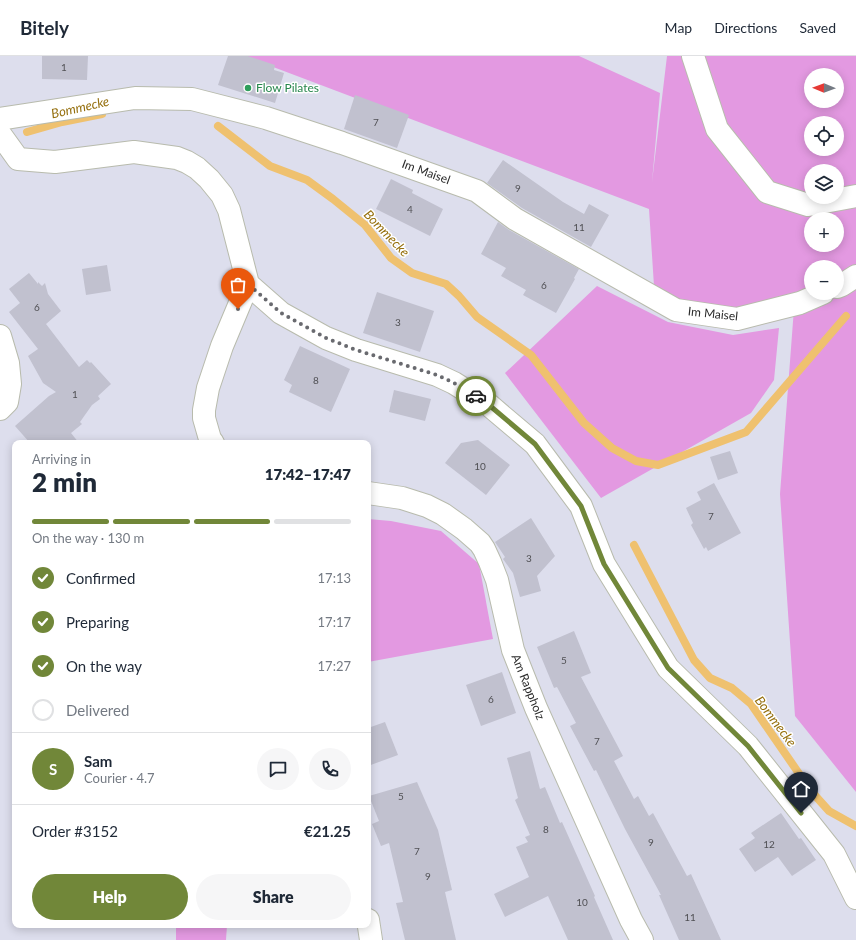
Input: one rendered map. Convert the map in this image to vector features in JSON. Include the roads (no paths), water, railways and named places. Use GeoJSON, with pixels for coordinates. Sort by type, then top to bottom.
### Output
{"type":"FeatureCollection","features":[{"type":"Feature","properties":{"kind":"street"},"geometry":{"type":"LineString","coordinates":[[693,56],[717,129],[767,192],[808,205],[856,196]]}},
{"type":"Feature","properties":{"kind":"street","name":"Im Maisel"},"geometry":{"type":"LineString","coordinates":[[0,119],[135,98],[192,99],[266,118],[335,140],[477,191],[515,219],[676,310],[737,319],[807,300]]}},
{"type":"Feature","properties":{"kind":"street"},"geometry":{"type":"LineString","coordinates":[[0,134],[18,158],[55,162],[134,152],[177,158],[187,162],[209,179],[222,195],[229,210],[248,284],[281,313],[326,338],[356,350],[437,375],[454,383],[489,405],[535,444],[581,506],[604,564],[668,668],[748,746],[834,854],[856,898]]}},
{"type":"Feature","properties":{"kind":"street"},"geometry":{"type":"LineString","coordinates":[[844,284],[856,276]]}},
{"type":"Feature","properties":{"kind":"street"},"geometry":{"type":"LineString","coordinates":[[211,440],[204,418],[208,388],[222,346],[248,284]]}},
{"type":"Feature","properties":{"kind":"street"},"geometry":{"type":"LineString","coordinates":[[0,336],[8,363],[10,384],[7,402],[0,409]]}},
{"type":"Feature","properties":{"kind":"street","name":"Am Rappholz"},"geometry":{"type":"LineString","coordinates":[[371,493],[402,498],[427,506],[443,514],[464,529],[484,549],[496,580],[513,650],[536,708],[631,920],[642,940]]}},
{"type":"Feature","properties":{"kind":"street"},"geometry":{"type":"LineString","coordinates":[[369,928],[371,940]]}},
{"type":"Feature","properties":{"kind":"waterway","name":"Bommecke"},"geometry":{"type":"LineString","coordinates":[[27,132],[62,122],[102,114]]}},
{"type":"Feature","properties":{"kind":"waterway","name":"Bommecke"},"geometry":{"type":"LineString","coordinates":[[218,126],[270,166],[307,180],[333,199],[365,225],[391,258],[412,273],[446,284],[459,296],[477,317],[531,355],[584,423],[612,448],[636,461],[658,465],[746,432],[846,316]]}},
{"type":"Feature","properties":{"kind":"waterway","name":"Bommecke"},"geometry":{"type":"LineString","coordinates":[[634,545],[694,660],[710,678],[732,688],[751,704],[811,791],[829,811],[856,826]]}},
{"type":"Feature","properties":{"kind":"place","name":"Flow Pilates"},"geometry":{"type":"Point","coordinates":[248,88]}}]}
